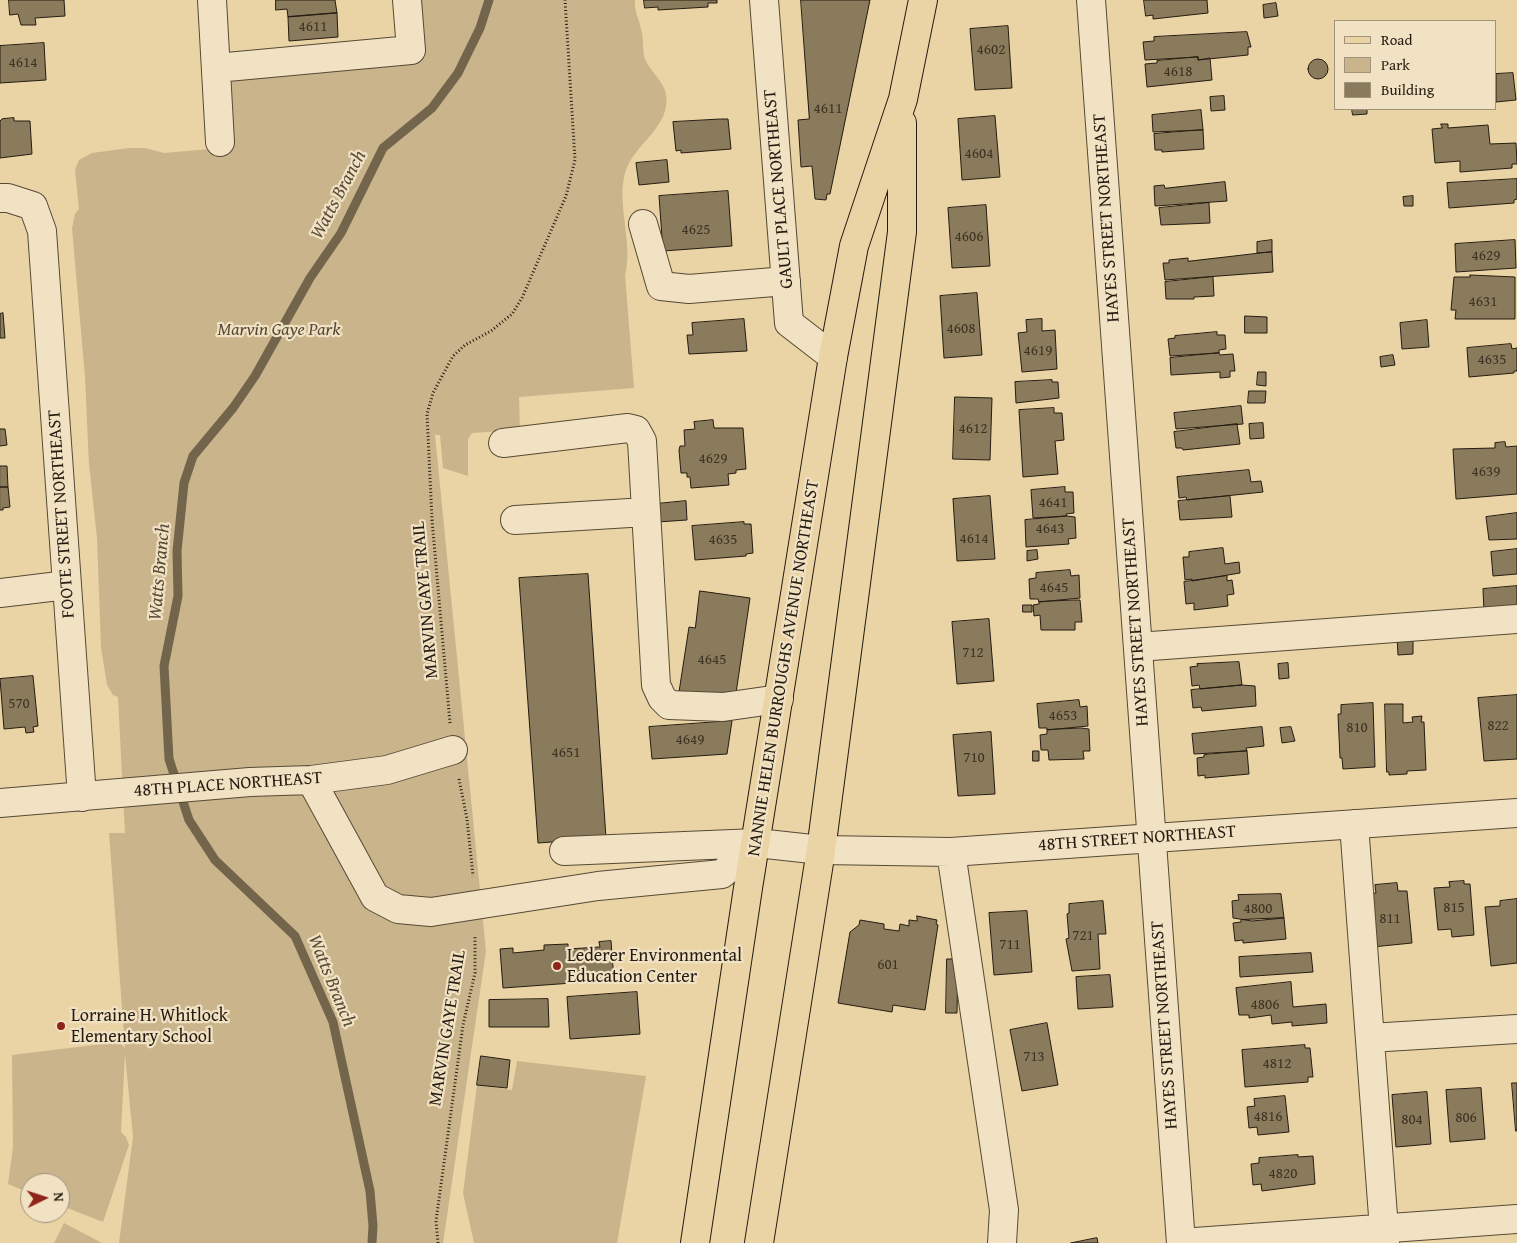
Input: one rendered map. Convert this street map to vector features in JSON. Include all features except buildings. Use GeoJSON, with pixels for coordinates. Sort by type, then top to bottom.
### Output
{"type":"FeatureCollection","features":[{"type":"Feature","properties":{"kind":"main road","name":"NANNIE HELEN BURROUGHS AVENUE NORTHEAST"},"geometry":{"type":"LineString","coordinates":[[695,1243],[833,357],[854,246],[903,99],[922,0]]}},
{"type":"Feature","properties":{"kind":"main road","name":"NANNIE HELEN BURROUGHS AVENUE NORTHEAST"},"geometry":{"type":"LineString","coordinates":[[759,1243],[821,850],[902,232],[903,99]]}},
{"type":"Feature","properties":{"kind":"street"},"geometry":{"type":"LineString","coordinates":[[212,0],[220,142]]}},
{"type":"Feature","properties":{"kind":"street"},"geometry":{"type":"LineString","coordinates":[[216,68],[410,50],[407,0]]}},
{"type":"Feature","properties":{"kind":"street","name":"GAULT PLACE NORTHEAST"},"geometry":{"type":"LineString","coordinates":[[764,0],[789,323],[833,357]]}},
{"type":"Feature","properties":{"kind":"street","name":"HAYES STREET NORTHEAST"},"geometry":{"type":"LineString","coordinates":[[1091,0],[1181,1243]]}},
{"type":"Feature","properties":{"kind":"street","name":"FOOTE STREET NORTHEAST"},"geometry":{"type":"LineString","coordinates":[[0,198],[8,198],[33,206],[42,231],[82,797]]}},
{"type":"Feature","properties":{"kind":"street"},"geometry":{"type":"LineString","coordinates":[[643,224],[661,286],[688,289],[786,281]]}},
{"type":"Feature","properties":{"kind":"street"},"geometry":{"type":"LineString","coordinates":[[504,443],[628,428],[636,430],[642,442],[656,685],[662,698],[669,705],[723,707],[779,699]]}},
{"type":"Feature","properties":{"kind":"street"},"geometry":{"type":"LineString","coordinates":[[515,520],[646,512]]}},
{"type":"Feature","properties":{"kind":"street"},"geometry":{"type":"LineString","coordinates":[[0,593],[67,585]]}},
{"type":"Feature","properties":{"kind":"street"},"geometry":{"type":"LineString","coordinates":[[1138,648],[1517,619]]}},
{"type":"Feature","properties":{"kind":"street","name":"48TH PLACE NORTHEAST"},"geometry":{"type":"LineString","coordinates":[[0,803],[250,782],[312,780],[386,770],[453,750]]}},
{"type":"Feature","properties":{"kind":"street"},"geometry":{"type":"LineString","coordinates":[[312,780],[375,897],[398,909],[431,912],[598,886],[722,874],[757,842]]}},
{"type":"Feature","properties":{"kind":"street","name":"48TH STREET NORTHEAST"},"geometry":{"type":"LineString","coordinates":[[564,851],[757,842],[821,850],[951,852],[1517,813]]}},
{"type":"Feature","properties":{"kind":"street"},"geometry":{"type":"LineString","coordinates":[[1354,824],[1385,1236]]}},
{"type":"Feature","properties":{"kind":"street"},"geometry":{"type":"LineString","coordinates":[[951,852],[1004,1210],[1002,1243]]}},
{"type":"Feature","properties":{"kind":"street"},"geometry":{"type":"LineString","coordinates":[[1370,1038],[1517,1029]]}},
{"type":"Feature","properties":{"kind":"street"},"geometry":{"type":"LineString","coordinates":[[1181,1243],[1385,1236],[1517,1219]]}},
{"type":"Feature","properties":{"kind":"path","name":"MARVIN GAYE TRAIL"},"geometry":{"type":"LineString","coordinates":[[438,1243],[436,1221],[448,1120],[463,1025],[474,973],[476,906],[467,819],[453,750],[432,520],[427,414],[432,393],[453,356],[512,314],[522,298],[566,196],[575,160],[565,0]]}},
{"type":"Feature","properties":{"kind":"green space","name":"Marvin Gaye Park"},"geometry":{"type":"Polygon","coordinates":[[[418,0],[635,0],[645,59],[663,86],[666,95],[666,106],[663,116],[631,161],[623,182],[622,195],[627,250],[625,275],[634,388],[519,397],[520,430],[472,433],[468,439],[468,476],[443,468],[440,435],[435,435],[486,951],[443,1243],[119,1243],[133,1137],[125,1054],[121,1132],[126,1137],[129,1145],[103,1222],[70,1209],[70,1173],[20,1173],[20,1189],[8,1184],[13,1147],[12,1055],[119,1042],[125,1048],[109,833],[125,833],[118,697],[113,695],[107,685],[101,647],[97,538],[89,464],[85,377],[72,228],[75,214],[79,209],[75,170],[79,160],[92,153],[129,148],[145,148],[164,153],[233,147],[229,81],[420,62],[418,0]]]}},
{"type":"Feature","properties":{"kind":"green space"},"geometry":{"type":"Polygon","coordinates":[[[517,1061],[646,1076],[617,1243],[474,1243],[463,1193],[477,1085],[512,1090],[517,1061]]]}},
{"type":"Feature","properties":{"kind":"green space"},"geometry":{"type":"Polygon","coordinates":[[[64,1223],[102,1243],[54,1243],[64,1223]]]}},
{"type":"Feature","properties":{"kind":"waterway","name":"Watts Branch"},"geometry":{"type":"LineString","coordinates":[[372,1243],[373,1226],[370,1191],[333,1022],[295,936],[215,860],[189,820],[169,759],[164,666],[178,596],[177,551],[184,483],[193,456],[233,408],[255,376],[310,278],[341,233],[383,148],[432,108],[458,73],[480,28],[489,0]]}},
{"type":"Feature","properties":{"kind":"place","name":"Lederer Environmental Education Center"},"geometry":{"type":"Point","coordinates":[557,966]}},
{"type":"Feature","properties":{"kind":"place","name":"Lorraine H. Whitlock Elementary School"},"geometry":{"type":"Point","coordinates":[61,1026]}}]}
